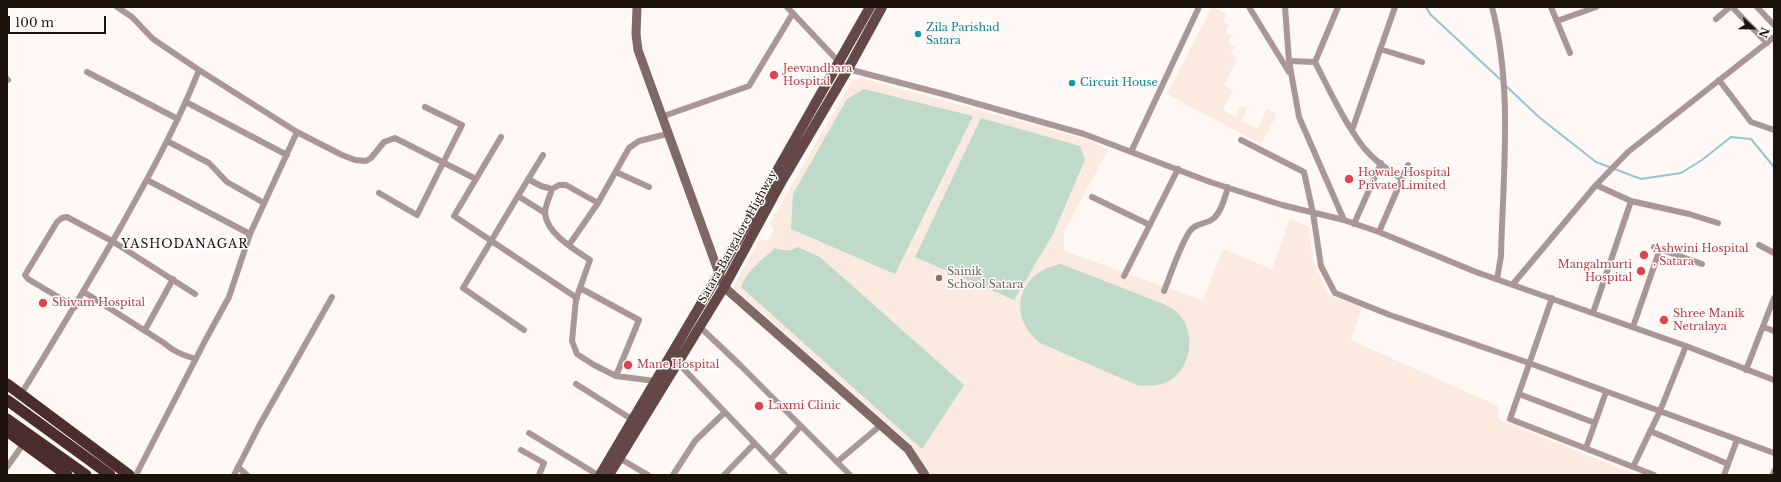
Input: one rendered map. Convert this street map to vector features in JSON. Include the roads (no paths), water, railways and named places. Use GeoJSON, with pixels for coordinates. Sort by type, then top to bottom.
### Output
{"type":"FeatureCollection","features":[{"type":"Feature","properties":{"kind":"highway"},"geometry":{"type":"LineString","coordinates":[[7,384],[129,475]]}},
{"type":"Feature","properties":{"kind":"highway"},"geometry":{"type":"LineString","coordinates":[[7,400],[110,475]]}},
{"type":"Feature","properties":{"kind":"highway"},"geometry":{"type":"LineString","coordinates":[[7,419],[70,470]]}},
{"type":"Feature","properties":{"kind":"highway"},"geometry":{"type":"LineString","coordinates":[[7,431],[24,443],[70,470],[86,475]]}},
{"type":"Feature","properties":{"kind":"main road","name":"Satara-Bangalore Highway"},"geometry":{"type":"LineString","coordinates":[[599,475],[719,272],[870,7]]}},
{"type":"Feature","properties":{"kind":"main road","name":"Satara-Bangalore Highway"},"geometry":{"type":"LineString","coordinates":[[609,475],[701,328],[779,186],[848,69],[882,7]]}},
{"type":"Feature","properties":{"kind":"street"},"geometry":{"type":"LineString","coordinates":[[117,7],[132,17],[153,39],[199,70],[297,132],[355,160],[366,161],[371,158],[384,142],[395,138],[476,179]]}},
{"type":"Feature","properties":{"kind":"street"},"geometry":{"type":"LineString","coordinates":[[637,7],[636,34],[638,50],[667,134],[724,287],[908,449],[925,475]]}},
{"type":"Feature","properties":{"kind":"street"},"geometry":{"type":"LineString","coordinates":[[787,7],[838,61],[848,69],[1024,116],[1084,134],[1178,170],[1282,205],[1344,220],[1379,232],[1497,279],[1686,346],[1774,380]]}},
{"type":"Feature","properties":{"kind":"street"},"geometry":{"type":"LineString","coordinates":[[1131,152],[1199,7]]}},
{"type":"Feature","properties":{"kind":"street"},"geometry":{"type":"LineString","coordinates":[[1249,7],[1291,75]]}},
{"type":"Feature","properties":{"kind":"street"},"geometry":{"type":"LineString","coordinates":[[1285,7],[1289,61],[1299,117],[1344,220]]}},
{"type":"Feature","properties":{"kind":"street"},"geometry":{"type":"LineString","coordinates":[[1315,62],[1338,7]]}},
{"type":"Feature","properties":{"kind":"street"},"geometry":{"type":"LineString","coordinates":[[1352,130],[1395,7]]}},
{"type":"Feature","properties":{"kind":"street"},"geometry":{"type":"LineString","coordinates":[[1492,7],[1499,33],[1504,69],[1505,112],[1501,256],[1497,279]]}},
{"type":"Feature","properties":{"kind":"street"},"geometry":{"type":"LineString","coordinates":[[1551,7],[1570,53]]}},
{"type":"Feature","properties":{"kind":"street"},"geometry":{"type":"LineString","coordinates":[[1557,22],[1596,7]]}},
{"type":"Feature","properties":{"kind":"street"},"geometry":{"type":"LineString","coordinates":[[1716,19],[1731,7],[1766,42]]}},
{"type":"Feature","properties":{"kind":"street"},"geometry":{"type":"LineString","coordinates":[[1757,7],[1774,25]]}},
{"type":"Feature","properties":{"kind":"street"},"geometry":{"type":"LineString","coordinates":[[661,117],[749,86],[793,13]]}},
{"type":"Feature","properties":{"kind":"street"},"geometry":{"type":"LineString","coordinates":[[1514,284],[1596,185],[1628,152],[1774,37]]}},
{"type":"Feature","properties":{"kind":"street"},"geometry":{"type":"LineString","coordinates":[[1380,49],[1422,62]]}},
{"type":"Feature","properties":{"kind":"street"},"geometry":{"type":"LineString","coordinates":[[1289,61],[1315,62]]}},
{"type":"Feature","properties":{"kind":"street"},"geometry":{"type":"LineString","coordinates":[[1315,62],[1352,130],[1365,149],[1402,179]]}},
{"type":"Feature","properties":{"kind":"street"},"geometry":{"type":"LineString","coordinates":[[22,394],[84,292],[147,180],[178,119],[199,70]]}},
{"type":"Feature","properties":{"kind":"street"},"geometry":{"type":"LineString","coordinates":[[87,72],[178,119]]}},
{"type":"Feature","properties":{"kind":"street"},"geometry":{"type":"LineString","coordinates":[[1719,80],[1751,122],[1774,130]]}},
{"type":"Feature","properties":{"kind":"street"},"geometry":{"type":"LineString","coordinates":[[186,102],[287,155]]}},
{"type":"Feature","properties":{"kind":"street"},"geometry":{"type":"LineString","coordinates":[[379,194],[417,215],[462,126],[425,107]]}},
{"type":"Feature","properties":{"kind":"street"},"geometry":{"type":"LineString","coordinates":[[136,475],[229,297],[250,234],[297,132]]}},
{"type":"Feature","properties":{"kind":"street"},"geometry":{"type":"LineString","coordinates":[[568,246],[598,204],[628,150],[639,140],[667,134]]}},
{"type":"Feature","properties":{"kind":"street"},"geometry":{"type":"LineString","coordinates":[[501,137],[454,216],[577,298]]}},
{"type":"Feature","properties":{"kind":"street"},"geometry":{"type":"LineString","coordinates":[[1241,140],[1304,172],[1313,213],[1321,266],[1335,293],[1390,315],[1529,363],[1774,453]]}},
{"type":"Feature","properties":{"kind":"street"},"geometry":{"type":"LineString","coordinates":[[167,141],[209,163],[227,182],[264,203]]}},
{"type":"Feature","properties":{"kind":"street"},"geometry":{"type":"LineString","coordinates":[[524,330],[463,288],[543,154]]}},
{"type":"Feature","properties":{"kind":"street"},"geometry":{"type":"LineString","coordinates":[[1354,224],[1381,163]]}},
{"type":"Feature","properties":{"kind":"street"},"geometry":{"type":"LineString","coordinates":[[1379,232],[1408,165]]}},
{"type":"Feature","properties":{"kind":"street"},"geometry":{"type":"LineString","coordinates":[[1124,276],[1178,170]]}},
{"type":"Feature","properties":{"kind":"street"},"geometry":{"type":"LineString","coordinates":[[616,172],[649,187]]}},
{"type":"Feature","properties":{"kind":"street"},"geometry":{"type":"LineString","coordinates":[[528,179],[541,186],[552,189]]}},
{"type":"Feature","properties":{"kind":"street"},"geometry":{"type":"LineString","coordinates":[[147,180],[250,234]]}},
{"type":"Feature","properties":{"kind":"street"},"geometry":{"type":"LineString","coordinates":[[598,204],[566,185],[559,185],[552,189],[545,213],[549,228],[568,246],[590,260],[577,298],[572,341],[577,354],[594,366],[616,376],[655,382]]}},
{"type":"Feature","properties":{"kind":"street"},"geometry":{"type":"LineString","coordinates":[[1596,185],[1631,202],[1689,214],[1718,223]]}},
{"type":"Feature","properties":{"kind":"street"},"geometry":{"type":"LineString","coordinates":[[1164,291],[1189,232],[1198,224],[1210,222],[1214,218],[1219,211],[1228,187]]}},
{"type":"Feature","properties":{"kind":"street"},"geometry":{"type":"LineString","coordinates":[[518,196],[545,213]]}},
{"type":"Feature","properties":{"kind":"street"},"geometry":{"type":"LineString","coordinates":[[1092,197],[1150,225]]}},
{"type":"Feature","properties":{"kind":"street"},"geometry":{"type":"LineString","coordinates":[[1593,313],[1631,202]]}},
{"type":"Feature","properties":{"kind":"street"},"geometry":{"type":"LineString","coordinates":[[74,307],[28,279],[26,275],[56,222],[62,218],[72,218],[112,241],[195,294]]}},
{"type":"Feature","properties":{"kind":"street"},"geometry":{"type":"LineString","coordinates":[[1759,245],[1774,253]]}},
{"type":"Feature","properties":{"kind":"street"},"geometry":{"type":"LineString","coordinates":[[1633,327],[1657,248],[1702,264]]}},
{"type":"Feature","properties":{"kind":"street"},"geometry":{"type":"LineString","coordinates":[[145,330],[172,279]]}},
{"type":"Feature","properties":{"kind":"street"},"geometry":{"type":"LineString","coordinates":[[580,288],[639,320],[616,376]]}},
{"type":"Feature","properties":{"kind":"street"},"geometry":{"type":"LineString","coordinates":[[84,292],[145,330],[177,353],[196,359]]}},
{"type":"Feature","properties":{"kind":"street"},"geometry":{"type":"LineString","coordinates":[[234,475],[259,426],[332,297]]}},
{"type":"Feature","properties":{"kind":"street"},"geometry":{"type":"LineString","coordinates":[[1552,298],[1510,419],[1654,475]]}},
{"type":"Feature","properties":{"kind":"street"},"geometry":{"type":"LineString","coordinates":[[1746,370],[1774,298]]}},
{"type":"Feature","properties":{"kind":"street"},"geometry":{"type":"LineString","coordinates":[[1763,327],[1774,332]]}},
{"type":"Feature","properties":{"kind":"street"},"geometry":{"type":"LineString","coordinates":[[701,328],[850,475]]}},
{"type":"Feature","properties":{"kind":"street"},"geometry":{"type":"LineString","coordinates":[[1633,467],[1660,411],[1686,346]]}},
{"type":"Feature","properties":{"kind":"street"},"geometry":{"type":"LineString","coordinates":[[678,363],[785,475]]}},
{"type":"Feature","properties":{"kind":"street"},"geometry":{"type":"LineString","coordinates":[[576,384],[632,420]]}},
{"type":"Feature","properties":{"kind":"street"},"geometry":{"type":"LineString","coordinates":[[1586,448],[1606,392]]}},
{"type":"Feature","properties":{"kind":"street"},"geometry":{"type":"LineString","coordinates":[[1519,394],[1595,423]]}},
{"type":"Feature","properties":{"kind":"street"},"geometry":{"type":"LineString","coordinates":[[673,475],[695,441],[725,412]]}},
{"type":"Feature","properties":{"kind":"street"},"geometry":{"type":"LineString","coordinates":[[837,462],[881,425]]}},
{"type":"Feature","properties":{"kind":"street"},"geometry":{"type":"LineString","coordinates":[[770,460],[801,426]]}},
{"type":"Feature","properties":{"kind":"street"},"geometry":{"type":"LineString","coordinates":[[1650,431],[1728,464]]}},
{"type":"Feature","properties":{"kind":"street"},"geometry":{"type":"LineString","coordinates":[[529,433],[599,475]]}},
{"type":"Feature","properties":{"kind":"street"},"geometry":{"type":"LineString","coordinates":[[1724,475],[1737,440]]}},
{"type":"Feature","properties":{"kind":"street"},"geometry":{"type":"LineString","coordinates":[[7,467],[24,443]]}},
{"type":"Feature","properties":{"kind":"street"},"geometry":{"type":"LineString","coordinates":[[724,475],[754,444]]}},
{"type":"Feature","properties":{"kind":"street"},"geometry":{"type":"LineString","coordinates":[[521,450],[544,463],[539,475]]}},
{"type":"Feature","properties":{"kind":"street"},"geometry":{"type":"LineString","coordinates":[[619,458],[648,475]]}},
{"type":"Feature","properties":{"kind":"street"},"geometry":{"type":"LineString","coordinates":[[238,467],[247,475]]}},
{"type":"Feature","properties":{"kind":"street"},"geometry":{"type":"LineString","coordinates":[[1773,475],[1774,471]]}},
{"type":"Feature","properties":{"kind":"waterway"},"geometry":{"type":"LineString","coordinates":[[1426,7],[1430,14],[1502,81]]}},
{"type":"Feature","properties":{"kind":"waterway"},"geometry":{"type":"LineString","coordinates":[[1505,85],[1540,118],[1596,162],[1641,179],[1681,173],[1702,160],[1731,137],[1751,139],[1774,167]]}},
{"type":"Feature","properties":{"kind":"place","name":"Zila Parishad Satara"},"geometry":{"type":"Point","coordinates":[918,34]}},
{"type":"Feature","properties":{"kind":"place","name":"Jeevandhara Hospital"},"geometry":{"type":"Point","coordinates":[774,75]}},
{"type":"Feature","properties":{"kind":"place","name":"Circuit House"},"geometry":{"type":"Point","coordinates":[1072,83]}},
{"type":"Feature","properties":{"kind":"place","name":"Howale Hospital Private Limited"},"geometry":{"type":"Point","coordinates":[1349,179]}},
{"type":"Feature","properties":{"kind":"place","name":"Ashwini Hospital , Satara"},"geometry":{"type":"Point","coordinates":[1644,255]}},
{"type":"Feature","properties":{"kind":"place","name":"Mangalmurti Hospital"},"geometry":{"type":"Point","coordinates":[1641,271]}},
{"type":"Feature","properties":{"kind":"place","name":"Sainik School Satara"},"geometry":{"type":"Point","coordinates":[939,278]}},
{"type":"Feature","properties":{"kind":"place","name":"Shivam Hospital"},"geometry":{"type":"Point","coordinates":[43,303]}},
{"type":"Feature","properties":{"kind":"place","name":"Shree Manik Netralaya"},"geometry":{"type":"Point","coordinates":[1664,320]}},
{"type":"Feature","properties":{"kind":"place","name":"Mane Hospital"},"geometry":{"type":"Point","coordinates":[628,365]}},
{"type":"Feature","properties":{"kind":"place","name":"Laxmi Clinic"},"geometry":{"type":"Point","coordinates":[759,406]}},
{"type":"Feature","properties":{"kind":"district","name":"YASHODANAGAR"},"geometry":{"type":"Point","coordinates":[185,245]}}]}
